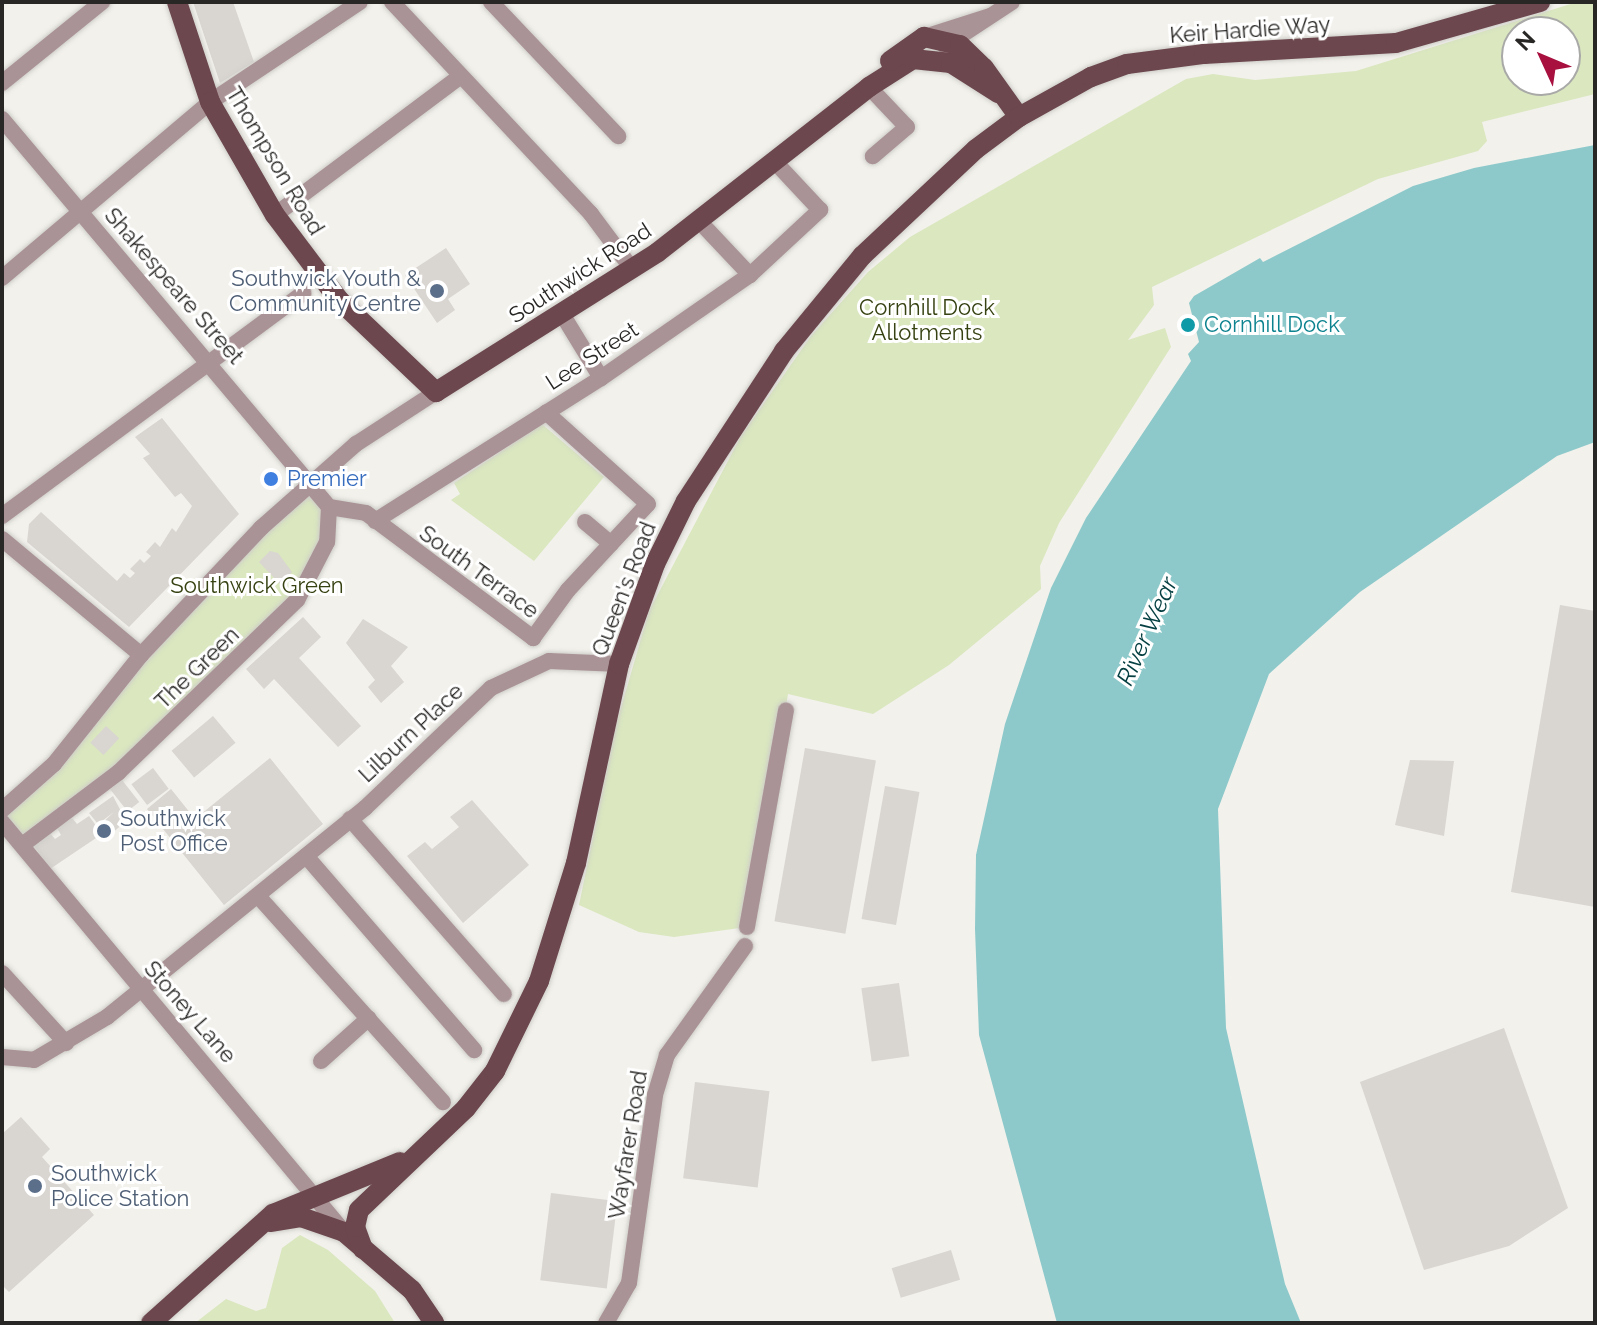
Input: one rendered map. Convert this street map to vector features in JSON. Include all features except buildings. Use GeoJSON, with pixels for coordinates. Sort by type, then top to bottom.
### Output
{"type":"FeatureCollection","features":[{"type":"Feature","properties":{"kind":"main road","name":"Thompson Road"},"geometry":{"type":"LineString","coordinates":[[177,2],[210,102],[275,215],[339,300],[436,392]]}},
{"type":"Feature","properties":{"kind":"main road","name":"Keir Hardie Way"},"geometry":{"type":"LineString","coordinates":[[1019,117],[1127,64],[1396,43],[1540,2]]}},
{"type":"Feature","properties":{"kind":"main road"},"geometry":{"type":"LineString","coordinates":[[869,87],[888,62],[924,37],[953,43],[984,68],[998,93],[1019,117]]}},
{"type":"Feature","properties":{"kind":"main road"},"geometry":{"type":"LineString","coordinates":[[869,87],[913,59],[951,63],[998,93]]}},
{"type":"Feature","properties":{"kind":"main road","name":"Southwick Road"},"geometry":{"type":"LineString","coordinates":[[436,392],[632,269],[700,222],[869,87]]}},
{"type":"Feature","properties":{"kind":"main road","name":"Queen's Road"},"geometry":{"type":"LineString","coordinates":[[363,1249],[355,1227],[359,1210],[466,1108],[495,1071],[539,981],[576,863],[619,664],[655,564],[686,501],[784,351],[898,218],[1019,117]]}},
{"type":"Feature","properties":{"kind":"main road"},"geometry":{"type":"LineString","coordinates":[[151,1323],[259,1226],[317,1194],[415,1155]]}},
{"type":"Feature","properties":{"kind":"main road"},"geometry":{"type":"LineString","coordinates":[[259,1226],[301,1217],[344,1232],[412,1290],[434,1323]]}},
{"type":"Feature","properties":{"kind":"street"},"geometry":{"type":"LineString","coordinates":[[2,83],[102,2]]}},
{"type":"Feature","properties":{"kind":"street"},"geometry":{"type":"LineString","coordinates":[[2,278],[210,102],[360,2]]}},
{"type":"Feature","properties":{"kind":"street"},"geometry":{"type":"LineString","coordinates":[[392,2],[591,214],[632,269]]}},
{"type":"Feature","properties":{"kind":"street"},"geometry":{"type":"LineString","coordinates":[[491,2],[618,136]]}},
{"type":"Feature","properties":{"kind":"street"},"geometry":{"type":"LineString","coordinates":[[913,59],[953,43],[1012,2]]}},
{"type":"Feature","properties":{"kind":"street"},"geometry":{"type":"LineString","coordinates":[[924,37],[994,16]]}},
{"type":"Feature","properties":{"kind":"street"},"geometry":{"type":"LineString","coordinates":[[275,215],[461,76]]}},
{"type":"Feature","properties":{"kind":"street"},"geometry":{"type":"LineString","coordinates":[[869,87],[907,127],[873,156]]}},
{"type":"Feature","properties":{"kind":"street","name":"Shakespeare Street"},"geometry":{"type":"LineString","coordinates":[[2,119],[209,359],[310,485]]}},
{"type":"Feature","properties":{"kind":"street","name":"Lee Street"},"geometry":{"type":"LineString","coordinates":[[375,521],[601,378],[750,275],[820,210],[776,163]]}},
{"type":"Feature","properties":{"kind":"street"},"geometry":{"type":"LineString","coordinates":[[700,222],[750,275]]}},
{"type":"Feature","properties":{"kind":"street"},"geometry":{"type":"LineString","coordinates":[[2,516],[209,359],[303,293]]}},
{"type":"Feature","properties":{"kind":"street"},"geometry":{"type":"LineString","coordinates":[[562,314],[601,378]]}},
{"type":"Feature","properties":{"kind":"street","name":"Southwick Road"},"geometry":{"type":"LineString","coordinates":[[2,810],[54,764],[141,655],[310,485],[356,444],[436,392]]}},
{"type":"Feature","properties":{"kind":"street","name":"South Terrace"},"geometry":{"type":"LineString","coordinates":[[329,507],[366,513],[519,632],[533,638],[648,504],[546,412]]}},
{"type":"Feature","properties":{"kind":"street"},"geometry":{"type":"LineString","coordinates":[[310,485],[329,507]]}},
{"type":"Feature","properties":{"kind":"street","name":"The Green"},"geometry":{"type":"LineString","coordinates":[[22,845],[119,772],[297,600],[327,542],[329,507]]}},
{"type":"Feature","properties":{"kind":"street"},"geometry":{"type":"LineString","coordinates":[[585,522],[611,544]]}},
{"type":"Feature","properties":{"kind":"street"},"geometry":{"type":"LineString","coordinates":[[2,539],[141,655]]}},
{"type":"Feature","properties":{"kind":"street","name":"Lilburn Place"},"geometry":{"type":"LineString","coordinates":[[2,1057],[34,1060],[66,1043],[140,991],[350,819],[491,688],[521,670],[549,661],[619,664]]}},
{"type":"Feature","properties":{"kind":"street"},"geometry":{"type":"LineString","coordinates":[[747,927],[786,710]]}},
{"type":"Feature","properties":{"kind":"street"},"geometry":{"type":"LineString","coordinates":[[350,819],[504,994]]}},
{"type":"Feature","properties":{"kind":"street","name":"Stoney Lane"},"geometry":{"type":"LineString","coordinates":[[2,822],[140,991],[317,1194],[344,1232]]}},
{"type":"Feature","properties":{"kind":"street"},"geometry":{"type":"LineString","coordinates":[[306,856],[474,1050]]}},
{"type":"Feature","properties":{"kind":"street"},"geometry":{"type":"LineString","coordinates":[[258,896],[443,1102]]}},
{"type":"Feature","properties":{"kind":"street","name":"Wayfarer Road"},"geometry":{"type":"LineString","coordinates":[[606,1323],[629,1283],[655,1095],[667,1055],[745,946]]}},
{"type":"Feature","properties":{"kind":"street"},"geometry":{"type":"LineString","coordinates":[[2,973],[66,1043]]}},
{"type":"Feature","properties":{"kind":"street"},"geometry":{"type":"LineString","coordinates":[[321,1061],[369,1018]]}},
{"type":"Feature","properties":{"kind":"green space","name":"Cornhill Dock Allotments"},"geometry":{"type":"Polygon","coordinates":[[[1577,2],[1595,2],[1595,94],[1482,122],[1487,141],[1478,151],[1378,179],[1152,287],[1154,305],[1128,340],[1165,328],[1171,347],[1059,523],[1040,566],[1041,589],[949,665],[873,714],[788,694],[747,927],[674,937],[639,932],[579,905],[616,725],[649,611],[741,436],[811,336],[868,272],[910,237],[1186,79],[1213,74],[1255,80],[1356,71],[1501,26],[1501,96],[1581,96],[1581,16],[1532,16],[1577,2]]]}},
{"type":"Feature","properties":{"kind":"green space"},"geometry":{"type":"Polygon","coordinates":[[[542,424],[604,477],[534,561],[451,500],[460,494],[454,483],[542,424]]]}},
{"type":"Feature","properties":{"kind":"green space","name":"Southwick Green"},"geometry":{"type":"Polygon","coordinates":[[[311,483],[329,507],[316,569],[221,678],[22,845],[2,810],[311,483]]]}},
{"type":"Feature","properties":{"kind":"green space"},"geometry":{"type":"Polygon","coordinates":[[[300,1235],[328,1250],[375,1291],[395,1323],[195,1323],[226,1299],[256,1311],[266,1308],[282,1248],[300,1235]]]}},
{"type":"Feature","properties":{"kind":"water","name":"River Wear"},"geometry":{"type":"Polygon","coordinates":[[[1595,145],[1595,442],[1557,456],[1360,592],[1269,674],[1218,809],[1226,1028],[1285,1284],[1301,1323],[1057,1323],[979,1035],[975,929],[976,855],[1005,724],[1051,588],[1086,518],[1191,361],[1188,354],[1199,342],[1189,303],[1194,296],[1260,258],[1263,262],[1413,186],[1474,168],[1595,145]]]}},
{"type":"Feature","properties":{"kind":"place","name":"Southwick Youth & Community Centre"},"geometry":{"type":"Point","coordinates":[437,291]}},
{"type":"Feature","properties":{"kind":"place","name":"Cornhill Dock"},"geometry":{"type":"Point","coordinates":[1188,325]}},
{"type":"Feature","properties":{"kind":"place","name":"Premier"},"geometry":{"type":"Point","coordinates":[271,479]}},
{"type":"Feature","properties":{"kind":"place","name":"Southwick Post Office"},"geometry":{"type":"Point","coordinates":[104,831]}},
{"type":"Feature","properties":{"kind":"place","name":"Southwick Police Station"},"geometry":{"type":"Point","coordinates":[35,1186]}}]}
